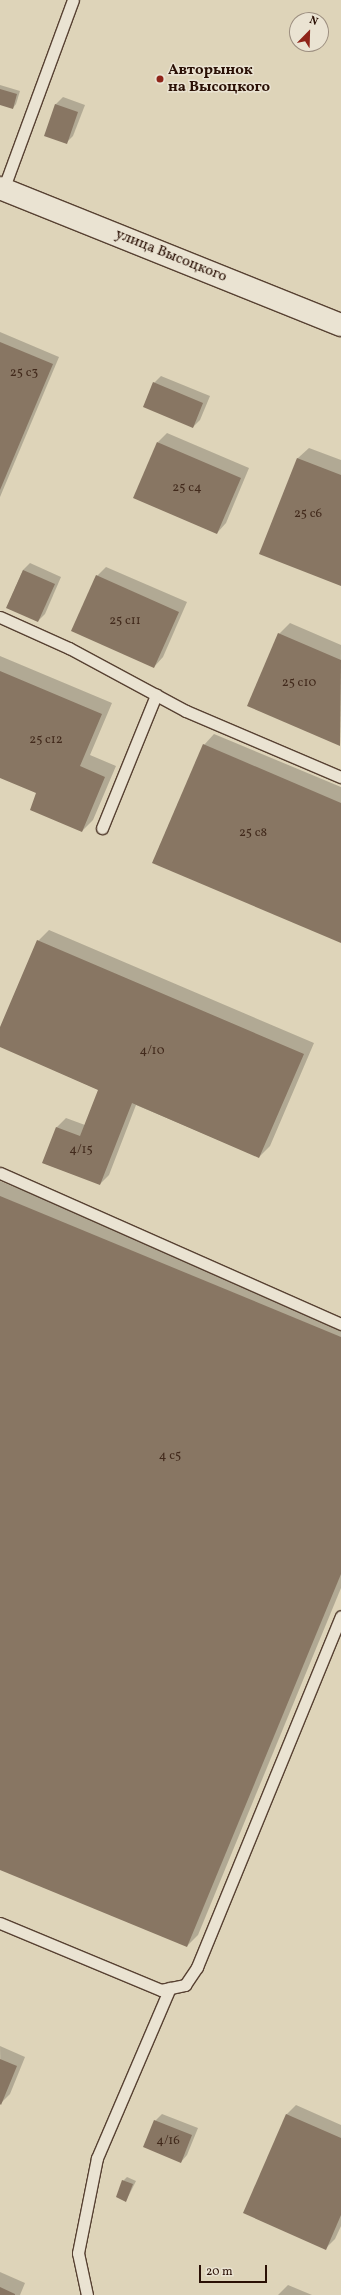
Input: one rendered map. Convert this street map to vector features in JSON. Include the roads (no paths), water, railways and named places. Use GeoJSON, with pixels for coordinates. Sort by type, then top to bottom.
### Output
{"type":"FeatureCollection","features":[{"type":"Feature","properties":{"kind":"street","name":"улица Высоцкого"},"geometry":{"type":"LineString","coordinates":[[2,189],[341,325]]}},
{"type":"Feature","properties":{"kind":"lane"},"geometry":{"type":"LineString","coordinates":[[2,189],[73,0]]}},
{"type":"Feature","properties":{"kind":"lane"},"geometry":{"type":"LineString","coordinates":[[0,617],[69,648],[186,711],[341,777]]}},
{"type":"Feature","properties":{"kind":"lane"},"geometry":{"type":"LineString","coordinates":[[102,828],[156,695]]}},
{"type":"Feature","properties":{"kind":"lane"},"geometry":{"type":"LineString","coordinates":[[0,1173],[341,1324]]}},
{"type":"Feature","properties":{"kind":"lane"},"geometry":{"type":"LineString","coordinates":[[0,1923],[161,1990],[185,1985],[197,1967],[341,1616]]}},
{"type":"Feature","properties":{"kind":"lane"},"geometry":{"type":"LineString","coordinates":[[87,2295],[78,2253],[97,2158],[170,1988]]}},
{"type":"Feature","properties":{"kind":"place","name":"Авторынок на Высоцкого"},"geometry":{"type":"Point","coordinates":[160,79]}}]}
